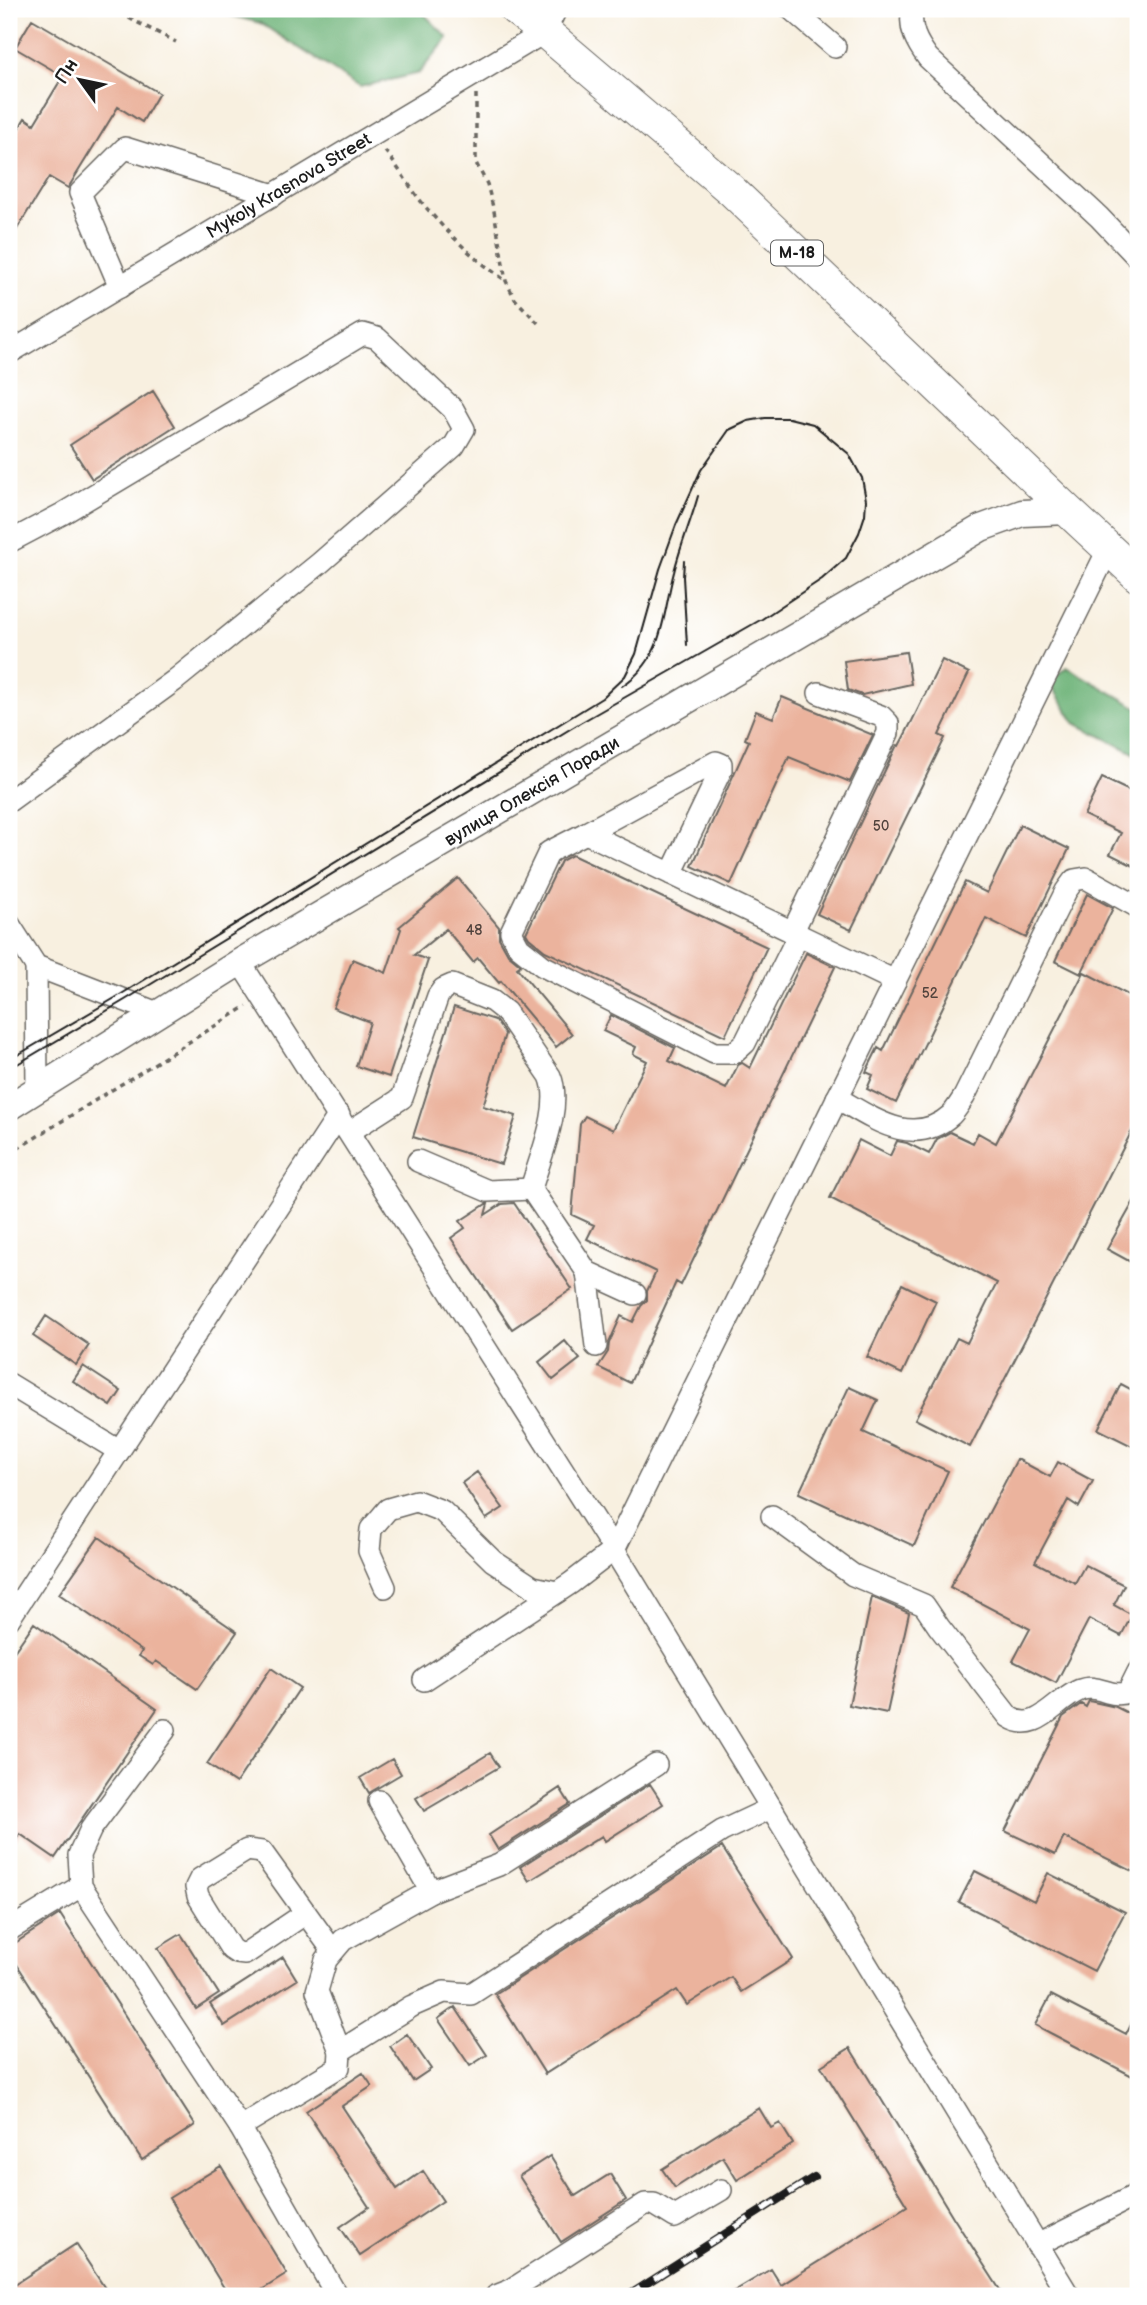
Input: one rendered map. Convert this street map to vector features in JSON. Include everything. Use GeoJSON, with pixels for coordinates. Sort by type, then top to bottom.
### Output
{"type":"FeatureCollection","features":[{"type":"Feature","properties":{"kind":"highway","name":"М-18"},"geometry":{"type":"LineString","coordinates":[[515,9],[551,20],[1138,576]]}},
{"type":"Feature","properties":{"kind":"main road","name":"вулиця Олексія Поради"},"geometry":{"type":"LineString","coordinates":[[9,1107],[240,962],[981,528],[1022,513],[1068,511]]}},
{"type":"Feature","properties":{"kind":"street"},"geometry":{"type":"LineString","coordinates":[[791,9],[835,47]]}},
{"type":"Feature","properties":{"kind":"street"},"geometry":{"type":"LineString","coordinates":[[913,9],[911,16],[915,41],[928,58],[1099,217],[1138,258]]}},
{"type":"Feature","properties":{"kind":"street","name":"Mykoly Krasnova Street"},"geometry":{"type":"LineString","coordinates":[[9,353],[475,74],[551,20]]}},
{"type":"Feature","properties":{"kind":"street"},"geometry":{"type":"LineString","coordinates":[[120,287],[80,193],[125,148],[274,195]]}},
{"type":"Feature","properties":{"kind":"street"},"geometry":{"type":"LineString","coordinates":[[9,542],[62,514],[363,334],[377,338],[453,409],[464,429],[454,446],[320,563],[174,681],[9,801]]}},
{"type":"Feature","properties":{"kind":"street"},"geometry":{"type":"LineString","coordinates":[[424,1680],[557,1592],[614,1549],[1109,548]]}},
{"type":"Feature","properties":{"kind":"street"},"geometry":{"type":"LineString","coordinates":[[671,874],[722,770],[721,764],[716,762],[549,852],[511,932],[519,947],[543,966],[714,1053],[734,1053],[746,1043],[888,733],[888,723],[881,716],[818,693]]}},
{"type":"Feature","properties":{"kind":"street"},"geometry":{"type":"LineString","coordinates":[[586,833],[895,981]]}},
{"type":"Feature","properties":{"kind":"street"},"geometry":{"type":"LineString","coordinates":[[837,1098],[885,1126],[908,1130],[928,1128],[951,1115],[964,1097],[1066,891],[1074,880],[1086,878],[1138,906]]}},
{"type":"Feature","properties":{"kind":"street"},"geometry":{"type":"LineString","coordinates":[[9,924],[15,946],[36,966],[160,1014]]}},
{"type":"Feature","properties":{"kind":"street"},"geometry":{"type":"LineString","coordinates":[[240,962],[614,1549],[1069,2296]]}},
{"type":"Feature","properties":{"kind":"street"},"geometry":{"type":"LineString","coordinates":[[36,966],[37,1089]]}},
{"type":"Feature","properties":{"kind":"street"},"geometry":{"type":"LineString","coordinates":[[9,1619],[119,1451],[344,1124],[402,1098],[438,996],[443,989],[452,985],[492,1001],[506,1012],[550,1076],[555,1088],[555,1103],[531,1189],[587,1272],[596,1346]]}},
{"type":"Feature","properties":{"kind":"street"},"geometry":{"type":"LineString","coordinates":[[418,1161],[488,1191],[531,1189]]}},
{"type":"Feature","properties":{"kind":"street"},"geometry":{"type":"LineString","coordinates":[[587,1272],[635,1294]]}},
{"type":"Feature","properties":{"kind":"street"},"geometry":{"type":"LineString","coordinates":[[9,1384],[119,1451]]}},
{"type":"Feature","properties":{"kind":"street"},"geometry":{"type":"LineString","coordinates":[[386,1587],[369,1551],[371,1529],[388,1509],[416,1501],[442,1511],[493,1561],[533,1587],[557,1592]]}},
{"type":"Feature","properties":{"kind":"street"},"geometry":{"type":"LineString","coordinates":[[772,1516],[852,1575],[924,1605],[1009,1717],[1019,1723],[1031,1723],[1080,1690],[1094,1688],[1118,1696],[1128,1692],[1138,1672]]}},
{"type":"Feature","properties":{"kind":"street"},"geometry":{"type":"LineString","coordinates":[[165,1730],[91,1829],[79,1855],[82,1886],[240,2127],[337,2296]]}},
{"type":"Feature","properties":{"kind":"street"},"geometry":{"type":"LineString","coordinates":[[240,2127],[339,2067],[340,2050],[317,1991],[326,1960],[343,1940],[431,1891],[499,1865],[656,1765]]}},
{"type":"Feature","properties":{"kind":"street"},"geometry":{"type":"LineString","coordinates":[[379,1801],[431,1891]]}},
{"type":"Feature","properties":{"kind":"street"},"geometry":{"type":"LineString","coordinates":[[340,2050],[412,2006],[444,1992],[471,1994],[722,1831],[771,1808]]}},
{"type":"Feature","properties":{"kind":"street"},"geometry":{"type":"LineString","coordinates":[[306,1913],[245,1954],[237,1953],[198,1896],[196,1887],[200,1879],[247,1850],[262,1852],[306,1913],[333,1951]]}},
{"type":"Feature","properties":{"kind":"street"},"geometry":{"type":"LineString","coordinates":[[9,1930],[82,1886]]}},
{"type":"Feature","properties":{"kind":"street"},"geometry":{"type":"LineString","coordinates":[[496,2296],[511,2290],[645,2204],[654,2204],[675,2217],[721,2190]]}},
{"type":"Feature","properties":{"kind":"street"},"geometry":{"type":"LineString","coordinates":[[1037,2245],[1138,2194]]}},
{"type":"Feature","properties":{"kind":"path"},"geometry":{"type":"LineString","coordinates":[[111,9],[176,42]]}},
{"type":"Feature","properties":{"kind":"path"},"geometry":{"type":"LineString","coordinates":[[475,74],[476,163],[487,184],[494,211],[506,281],[515,299],[540,325]]}},
{"type":"Feature","properties":{"kind":"path"},"geometry":{"type":"LineString","coordinates":[[373,135],[423,204],[474,259],[506,281]]}},
{"type":"Feature","properties":{"kind":"path"},"geometry":{"type":"LineString","coordinates":[[9,1154],[263,996]]}},
{"type":"Feature","properties":{"kind":"green space"},"geometry":{"type":"Polygon","coordinates":[[[206,9],[419,9],[448,38],[419,73],[360,87],[260,23],[206,9]]]}},
{"type":"Feature","properties":{"kind":"green space"},"geometry":{"type":"Polygon","coordinates":[[[1067,667],[1138,708],[1138,755],[1075,723],[1049,681],[1067,667]]]}},
{"type":"Feature","properties":{"kind":"building"},"geometry":{"type":"Polygon","coordinates":[[[32,19],[159,93],[142,122],[118,107],[68,188],[49,177],[9,242],[9,144],[25,118],[34,124],[63,76],[15,48],[32,19]]]}},
{"type":"Feature","properties":{"kind":"building"},"geometry":{"type":"Polygon","coordinates":[[[153,391],[175,426],[92,479],[70,445],[153,391]]]}},
{"type":"Feature","properties":{"kind":"building"},"geometry":{"type":"Polygon","coordinates":[[[906,652],[911,684],[862,695],[848,690],[844,661],[906,652]]]}},
{"type":"Feature","properties":{"kind":"building"},"geometry":{"type":"Polygon","coordinates":[[[942,660],[969,673],[939,735],[945,738],[851,930],[817,914],[897,745],[899,746],[942,660]]]}},
{"type":"Feature","properties":{"kind":"building"},"geometry":{"type":"Polygon","coordinates":[[[782,697],[873,735],[850,782],[789,757],[731,884],[692,866],[749,741],[745,739],[756,711],[773,718],[782,697]]]}},
{"type":"Feature","properties":{"kind":"building"},"geometry":{"type":"Polygon","coordinates":[[[1102,778],[1138,795],[1138,856],[1134,866],[1110,854],[1121,833],[1084,815],[1102,778]]]}},
{"type":"Feature","properties":{"kind":"building"},"geometry":{"type":"Polygon","coordinates":[[[1020,825],[1069,849],[1026,938],[986,918],[896,1103],[867,1089],[873,1075],[866,1072],[878,1048],[883,1051],[965,882],[987,893],[1020,825]]]}},
{"type":"Feature","properties":{"kind":"building"},"geometry":{"type":"Polygon","coordinates":[[[572,855],[767,947],[725,1036],[545,951],[529,938],[526,933],[561,861],[572,855]]]}},
{"type":"Feature","properties":{"kind":"building"},"geometry":{"type":"Polygon","coordinates":[[[458,878],[499,927],[499,938],[508,954],[521,965],[517,968],[572,1034],[556,1047],[501,981],[499,983],[478,958],[473,962],[446,929],[414,955],[428,960],[389,1077],[356,1066],[370,1022],[333,1008],[353,959],[386,973],[401,929],[399,927],[458,878]]]}},
{"type":"Feature","properties":{"kind":"building"},"geometry":{"type":"Polygon","coordinates":[[[1087,894],[1113,908],[1081,974],[1055,961],[1087,894]]]}},
{"type":"Feature","properties":{"kind":"building"},"geometry":{"type":"Polygon","coordinates":[[[806,953],[835,967],[681,1285],[676,1282],[630,1383],[598,1367],[608,1352],[609,1343],[621,1316],[633,1322],[647,1300],[647,1291],[656,1272],[587,1239],[594,1225],[572,1215],[580,1124],[585,1116],[613,1130],[647,1061],[633,1054],[636,1047],[603,1031],[611,1015],[675,1048],[669,1061],[726,1089],[738,1065],[742,1063],[750,1068],[806,953]]]}},
{"type":"Feature","properties":{"kind":"building"},"geometry":{"type":"Polygon","coordinates":[[[1084,972],[1138,1000],[1138,1119],[970,1447],[915,1419],[957,1338],[967,1343],[997,1283],[830,1198],[859,1140],[890,1156],[897,1141],[929,1154],[937,1139],[950,1132],[973,1143],[978,1133],[996,1143],[1084,972]]]}},
{"type":"Feature","properties":{"kind":"building"},"geometry":{"type":"Polygon","coordinates":[[[454,1007],[495,1020],[505,1034],[483,1106],[516,1116],[501,1164],[413,1137],[454,1007]]]}},
{"type":"Feature","properties":{"kind":"building"},"geometry":{"type":"Polygon","coordinates":[[[1138,1194],[1138,1266],[1107,1249],[1138,1194]]]}},
{"type":"Feature","properties":{"kind":"building"},"geometry":{"type":"Polygon","coordinates":[[[514,1203],[572,1289],[512,1329],[451,1238],[465,1228],[460,1221],[486,1204],[485,1215],[502,1204],[514,1203]]]}},
{"type":"Feature","properties":{"kind":"building"},"geometry":{"type":"Polygon","coordinates":[[[902,1284],[936,1301],[902,1374],[867,1357],[902,1284]]]}},
{"type":"Feature","properties":{"kind":"building"},"geometry":{"type":"Polygon","coordinates":[[[46,1316],[89,1345],[76,1365],[33,1336],[46,1316]]]}},
{"type":"Feature","properties":{"kind":"building"},"geometry":{"type":"Polygon","coordinates":[[[565,1341],[580,1359],[553,1380],[539,1362],[565,1341]]]}},
{"type":"Feature","properties":{"kind":"building"},"geometry":{"type":"Polygon","coordinates":[[[83,1366],[121,1391],[111,1406],[73,1381],[83,1366]]]}},
{"type":"Feature","properties":{"kind":"building"},"geometry":{"type":"Polygon","coordinates":[[[1121,1384],[1138,1393],[1138,1449],[1098,1429],[1121,1384]]]}},
{"type":"Feature","properties":{"kind":"building"},"geometry":{"type":"Polygon","coordinates":[[[849,1387],[878,1400],[863,1432],[948,1471],[914,1546],[799,1493],[849,1387]]]}},
{"type":"Feature","properties":{"kind":"building"},"geometry":{"type":"Polygon","coordinates":[[[1017,1459],[1050,1477],[1058,1462],[1093,1481],[1079,1507],[1068,1500],[1035,1562],[1075,1583],[1085,1565],[1124,1585],[1114,1605],[1132,1615],[1121,1636],[1089,1619],[1056,1683],[1013,1661],[1030,1629],[950,1587],[1017,1459]]]}},
{"type":"Feature","properties":{"kind":"building"},"geometry":{"type":"Polygon","coordinates":[[[477,1472],[503,1508],[486,1519],[462,1483],[477,1472]]]}},
{"type":"Feature","properties":{"kind":"building"},"geometry":{"type":"Polygon","coordinates":[[[99,1537],[237,1632],[197,1689],[156,1661],[153,1665],[139,1656],[142,1651],[59,1594],[99,1537]]]}},
{"type":"Feature","properties":{"kind":"building"},"geometry":{"type":"Polygon","coordinates":[[[872,1597],[909,1613],[887,1713],[849,1705],[872,1597]]]}},
{"type":"Feature","properties":{"kind":"building"},"geometry":{"type":"Polygon","coordinates":[[[34,1623],[157,1709],[55,1858],[20,1834],[9,1850],[9,1659],[34,1623]]]}},
{"type":"Feature","properties":{"kind":"building"},"geometry":{"type":"Polygon","coordinates":[[[271,1668],[300,1688],[236,1783],[207,1764],[271,1668]]]}},
{"type":"Feature","properties":{"kind":"building"},"geometry":{"type":"Polygon","coordinates":[[[1089,1701],[1116,1707],[1138,1718],[1138,1874],[1064,1837],[1055,1855],[1005,1831],[1063,1717],[1081,1704],[1086,1707],[1089,1701]]]}},
{"type":"Feature","properties":{"kind":"building"},"geometry":{"type":"Polygon","coordinates":[[[490,1753],[499,1767],[424,1811],[416,1798],[490,1753]]]}},
{"type":"Feature","properties":{"kind":"building"},"geometry":{"type":"Polygon","coordinates":[[[392,1759],[401,1774],[369,1793],[360,1778],[392,1759]]]}},
{"type":"Feature","properties":{"kind":"building"},"geometry":{"type":"Polygon","coordinates":[[[650,1784],[663,1804],[605,1841],[602,1836],[529,1881],[520,1867],[650,1784]]]}},
{"type":"Feature","properties":{"kind":"building"},"geometry":{"type":"Polygon","coordinates":[[[560,1788],[570,1804],[498,1850],[489,1835],[560,1788]]]}},
{"type":"Feature","properties":{"kind":"building"},"geometry":{"type":"Polygon","coordinates":[[[722,1847],[793,1959],[741,1992],[731,1977],[687,2005],[677,1990],[545,2074],[495,1994],[722,1847]]]}},
{"type":"Feature","properties":{"kind":"building"},"geometry":{"type":"Polygon","coordinates":[[[975,1871],[1034,1901],[1048,1873],[1125,1912],[1094,1971],[959,1902],[975,1871]]]}},
{"type":"Feature","properties":{"kind":"building"},"geometry":{"type":"Polygon","coordinates":[[[60,1914],[195,2125],[142,2160],[9,1952],[9,1947],[60,1914]]]}},
{"type":"Feature","properties":{"kind":"building"},"geometry":{"type":"Polygon","coordinates":[[[181,1934],[219,1994],[196,2009],[158,1948],[181,1934]]]}},
{"type":"Feature","properties":{"kind":"building"},"geometry":{"type":"Polygon","coordinates":[[[283,1957],[297,1980],[224,2026],[210,2004],[283,1957]]]}},
{"type":"Feature","properties":{"kind":"building"},"geometry":{"type":"Polygon","coordinates":[[[1051,1995],[1126,2034],[1138,2009],[1138,2079],[1035,2025],[1051,1995]]]}},
{"type":"Feature","properties":{"kind":"building"},"geometry":{"type":"Polygon","coordinates":[[[455,2007],[487,2055],[470,2066],[438,2019],[455,2007]]]}},
{"type":"Feature","properties":{"kind":"building"},"geometry":{"type":"Polygon","coordinates":[[[407,2034],[431,2069],[413,2081],[390,2046],[407,2034]]]}},
{"type":"Feature","properties":{"kind":"building"},"geometry":{"type":"Polygon","coordinates":[[[850,2048],[1004,2296],[726,2296],[771,2269],[781,2285],[907,2206],[821,2066],[850,2048]]]}},
{"type":"Feature","properties":{"kind":"building"},"geometry":{"type":"Polygon","coordinates":[[[363,2073],[372,2086],[342,2106],[397,2189],[423,2171],[443,2201],[360,2256],[340,2227],[369,2207],[306,2111],[363,2073]]]}},
{"type":"Feature","properties":{"kind":"building"},"geometry":{"type":"Polygon","coordinates":[[[759,2108],[771,2128],[780,2123],[793,2144],[737,2180],[723,2157],[675,2188],[662,2169],[759,2108]]]}},
{"type":"Feature","properties":{"kind":"building"},"geometry":{"type":"Polygon","coordinates":[[[550,2156],[575,2196],[610,2174],[626,2200],[561,2242],[519,2176],[550,2156]]]}},
{"type":"Feature","properties":{"kind":"building"},"geometry":{"type":"Polygon","coordinates":[[[221,2166],[287,2274],[252,2296],[229,2296],[169,2198],[221,2166]]]}},
{"type":"Feature","properties":{"kind":"building"},"geometry":{"type":"Polygon","coordinates":[[[76,2244],[110,2296],[9,2296],[9,2288],[76,2244]]]}},
{"type":"Feature","properties":{"kind":"tram line"},"geometry":{"type":"LineString","coordinates":[[9,1060],[115,998],[602,698],[625,676],[636,654],[660,569],[676,525],[701,470],[729,430],[748,421],[789,418],[813,424],[849,454],[862,478],[866,500],[865,515],[846,558],[822,579],[762,619],[580,723],[9,1069]]}},
{"type":"Feature","properties":{"kind":"tram line"},"geometry":{"type":"LineString","coordinates":[[622,686],[647,663],[660,635],[676,563],[698,496]]}},
{"type":"Feature","properties":{"kind":"tram line"},"geometry":{"type":"LineString","coordinates":[[684,561],[687,645]]}},
{"type":"Feature","properties":{"kind":"railway"},"geometry":{"type":"LineString","coordinates":[[627,2296],[814,2177]]}}]}
